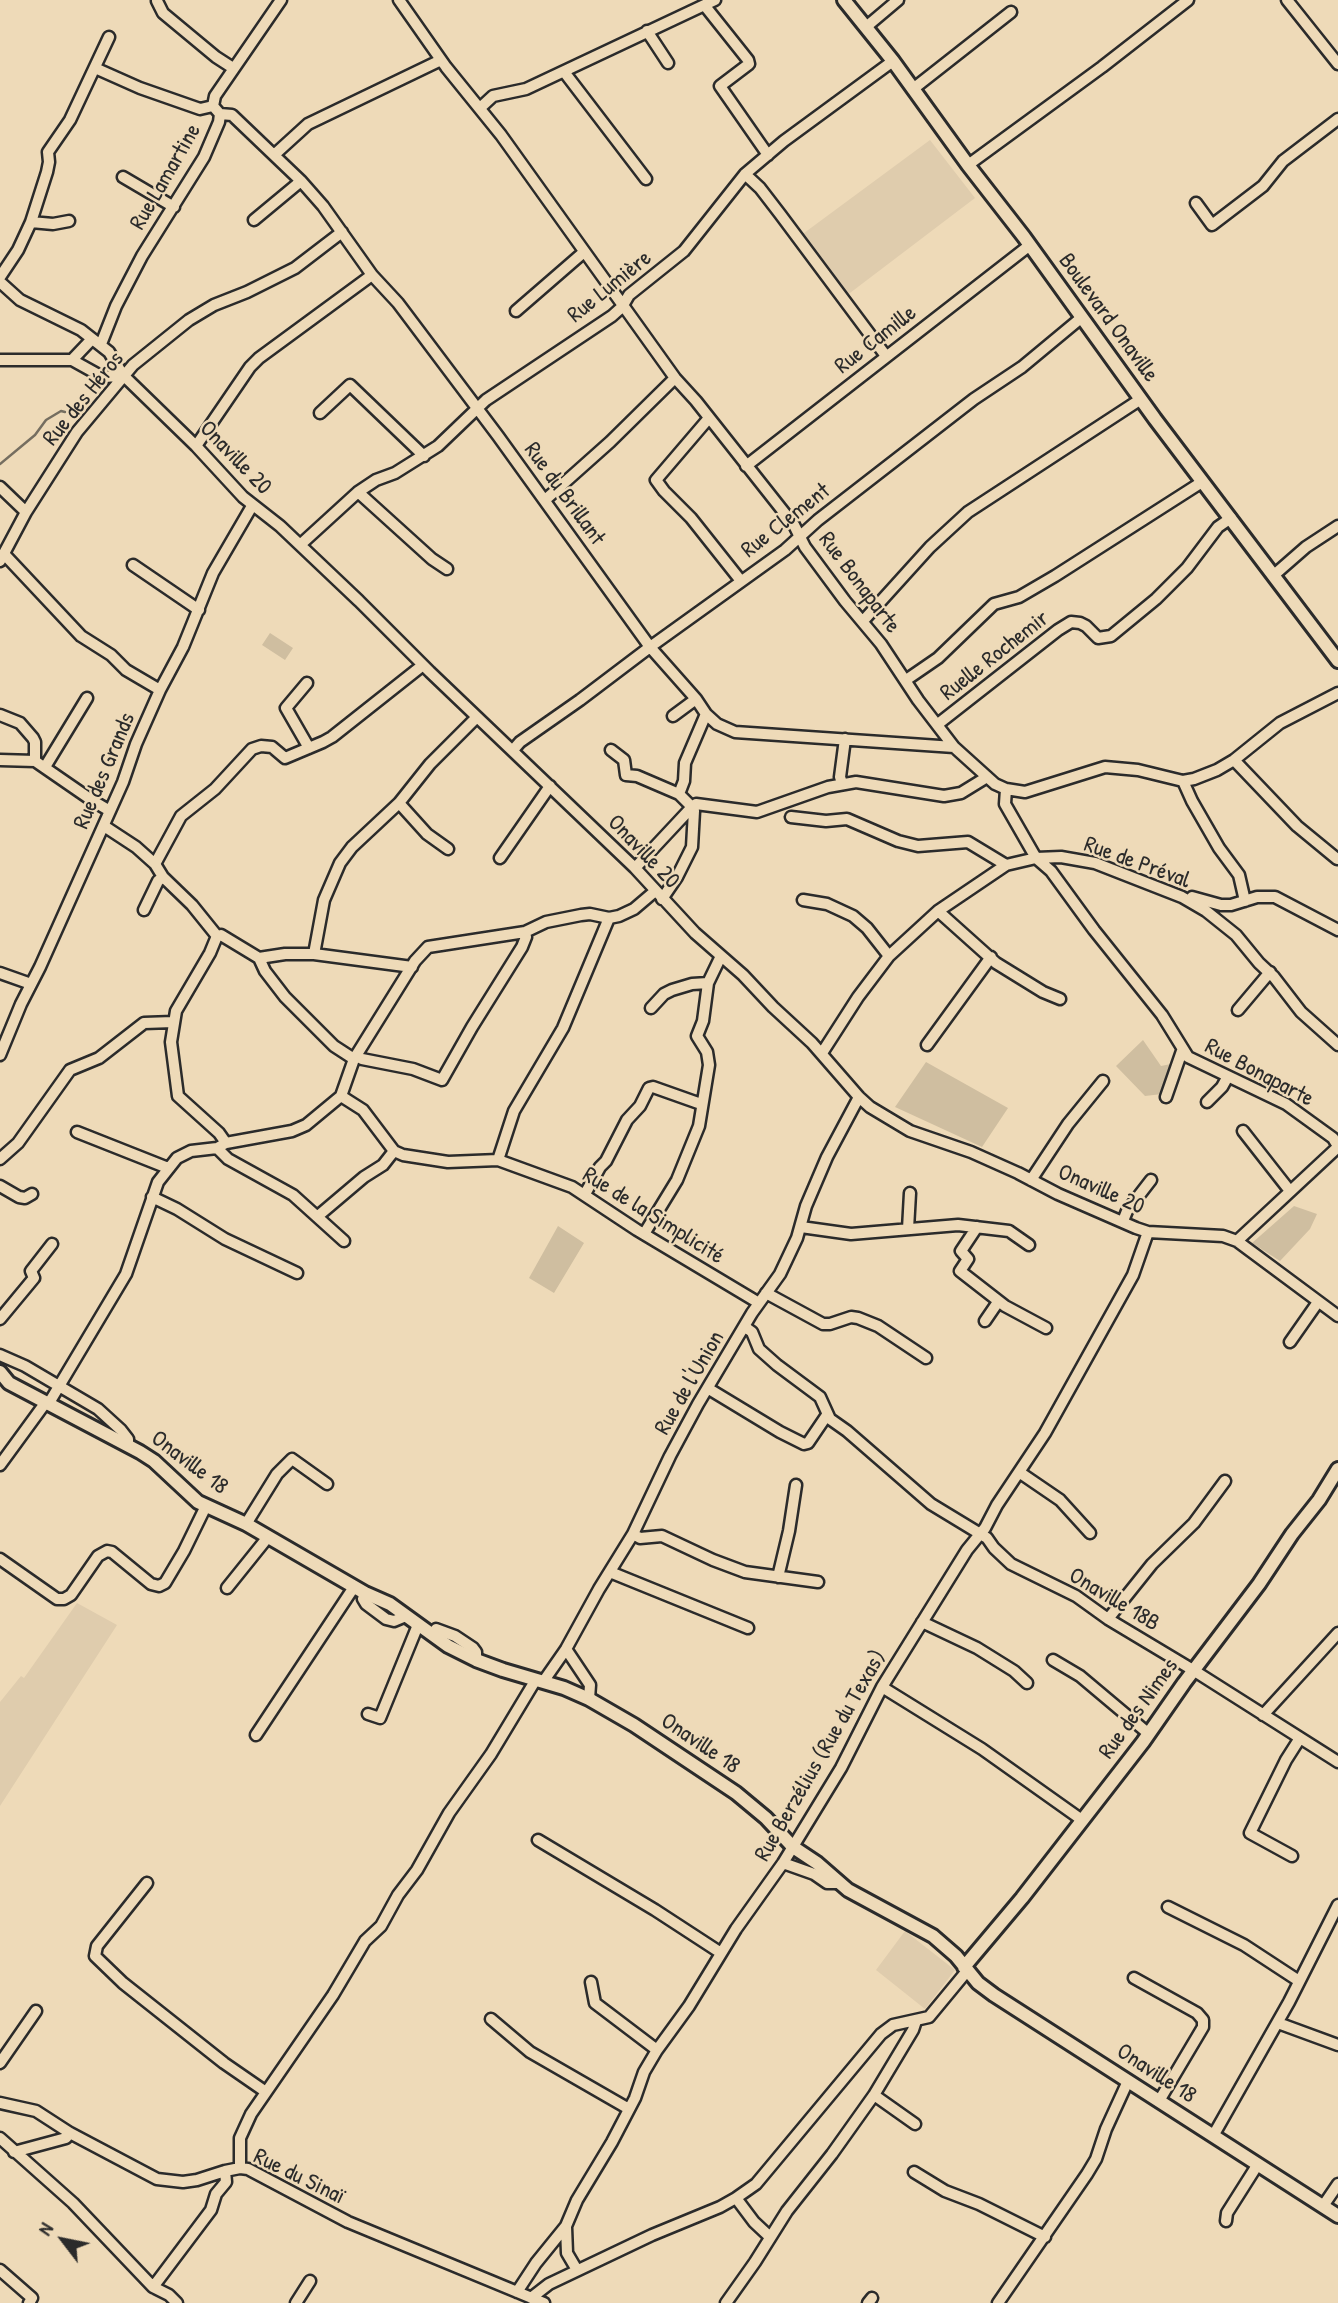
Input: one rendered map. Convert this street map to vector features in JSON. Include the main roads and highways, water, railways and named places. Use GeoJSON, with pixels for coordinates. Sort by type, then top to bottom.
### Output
{"type":"FeatureCollection","features":[{"type":"Feature","properties":{"kind":"waterway"},"geometry":{"type":"LineString","coordinates":[[0,464],[35,435],[46,420],[61,411],[65,412]]}}]}
